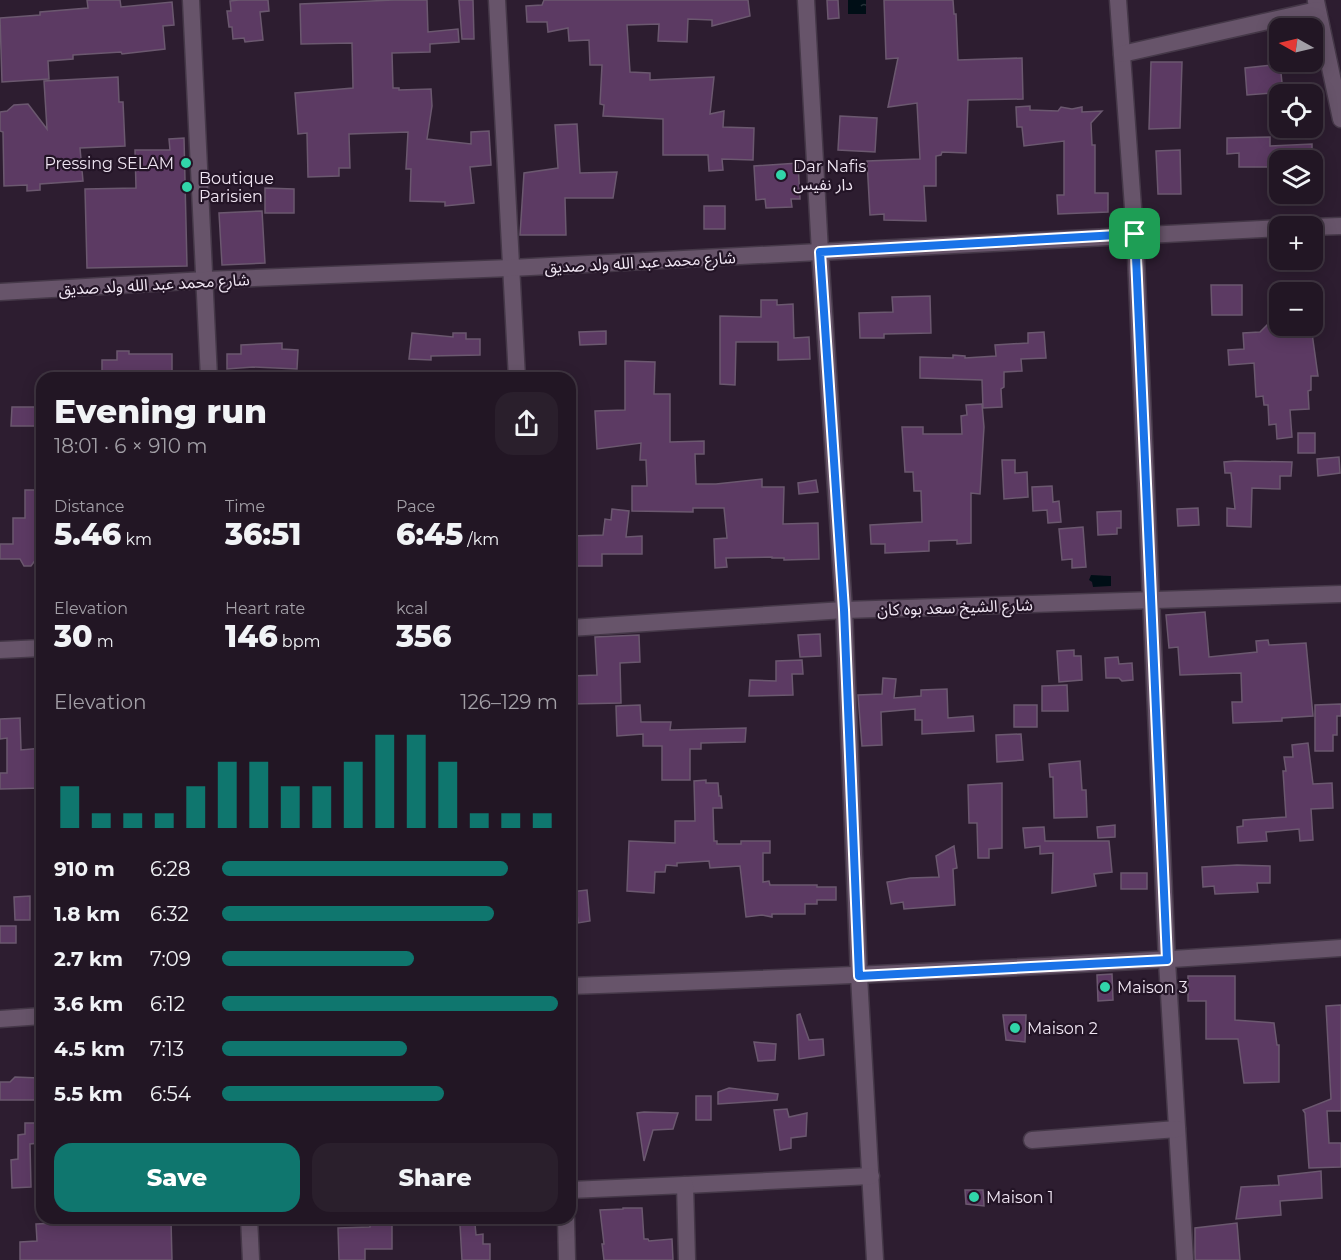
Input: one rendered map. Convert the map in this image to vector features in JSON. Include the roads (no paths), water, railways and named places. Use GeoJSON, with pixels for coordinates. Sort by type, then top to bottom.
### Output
{"type":"FeatureCollection","features":[{"type":"Feature","properties":{"kind":"street"},"geometry":{"type":"LineString","coordinates":[[190,0],[209,372]]}},
{"type":"Feature","properties":{"kind":"street"},"geometry":{"type":"LineString","coordinates":[[497,0],[517,372]]}},
{"type":"Feature","properties":{"kind":"street"},"geometry":{"type":"LineString","coordinates":[[806,0],[844,610],[859,976],[875,1260]]}},
{"type":"Feature","properties":{"kind":"street"},"geometry":{"type":"LineString","coordinates":[[1118,0],[1135,234],[1167,960],[1185,1260]]}},
{"type":"Feature","properties":{"kind":"street"},"geometry":{"type":"LineString","coordinates":[[1122,54],[1316,5],[1341,119]]}},
{"type":"Feature","properties":{"kind":"street"},"geometry":{"type":"LineString","coordinates":[[1323,227],[1341,226]]}},
{"type":"Feature","properties":{"kind":"street","name":"شارع محمد عبد الله ولد صديق"},"geometry":{"type":"LineString","coordinates":[[0,292],[1269,228]]}},
{"type":"Feature","properties":{"kind":"street","name":"شارع الشيخ سعد بوه كان"},"geometry":{"type":"LineString","coordinates":[[576,628],[844,610],[1341,594]]}},
{"type":"Feature","properties":{"kind":"street"},"geometry":{"type":"LineString","coordinates":[[0,650],[36,648]]}},
{"type":"Feature","properties":{"kind":"street"},"geometry":{"type":"LineString","coordinates":[[576,986],[859,976],[1167,960],[1341,948]]}},
{"type":"Feature","properties":{"kind":"street"},"geometry":{"type":"LineString","coordinates":[[0,1018],[36,1017]]}},
{"type":"Feature","properties":{"kind":"street"},"geometry":{"type":"LineString","coordinates":[[1032,1140],[1177,1129]]}},
{"type":"Feature","properties":{"kind":"street"},"geometry":{"type":"LineString","coordinates":[[576,1190],[871,1176]]}},
{"type":"Feature","properties":{"kind":"street"},"geometry":{"type":"LineString","coordinates":[[685,1185],[687,1260]]}},
{"type":"Feature","properties":{"kind":"street"},"geometry":{"type":"LineString","coordinates":[[249,1224],[251,1260]]}},
{"type":"Feature","properties":{"kind":"street"},"geometry":{"type":"LineString","coordinates":[[566,1224],[567,1260]]}},
{"type":"Feature","properties":{"kind":"water"},"geometry":{"type":"Polygon","coordinates":[[[848,0],[866,0],[866,14],[848,14],[848,0]]]}},
{"type":"Feature","properties":{"kind":"water"},"geometry":{"type":"Polygon","coordinates":[[[1091,575],[1111,576],[1111,586],[1093,587],[1089,580],[1091,575]]]}},
{"type":"Feature","properties":{"kind":"place","name":"Pressing SELAM"},"geometry":{"type":"Point","coordinates":[186,163]}},
{"type":"Feature","properties":{"kind":"place","name":"Dar Nafis دار نفيس"},"geometry":{"type":"Point","coordinates":[781,175]}},
{"type":"Feature","properties":{"kind":"place","name":"Boutique Parisien"},"geometry":{"type":"Point","coordinates":[187,187]}},
{"type":"Feature","properties":{"kind":"place","name":"Maison 3"},"geometry":{"type":"Point","coordinates":[1105,987]}},
{"type":"Feature","properties":{"kind":"place","name":"Maison 2"},"geometry":{"type":"Point","coordinates":[1015,1028]}},
{"type":"Feature","properties":{"kind":"place","name":"Maison 1"},"geometry":{"type":"Point","coordinates":[974,1197]}}]}
